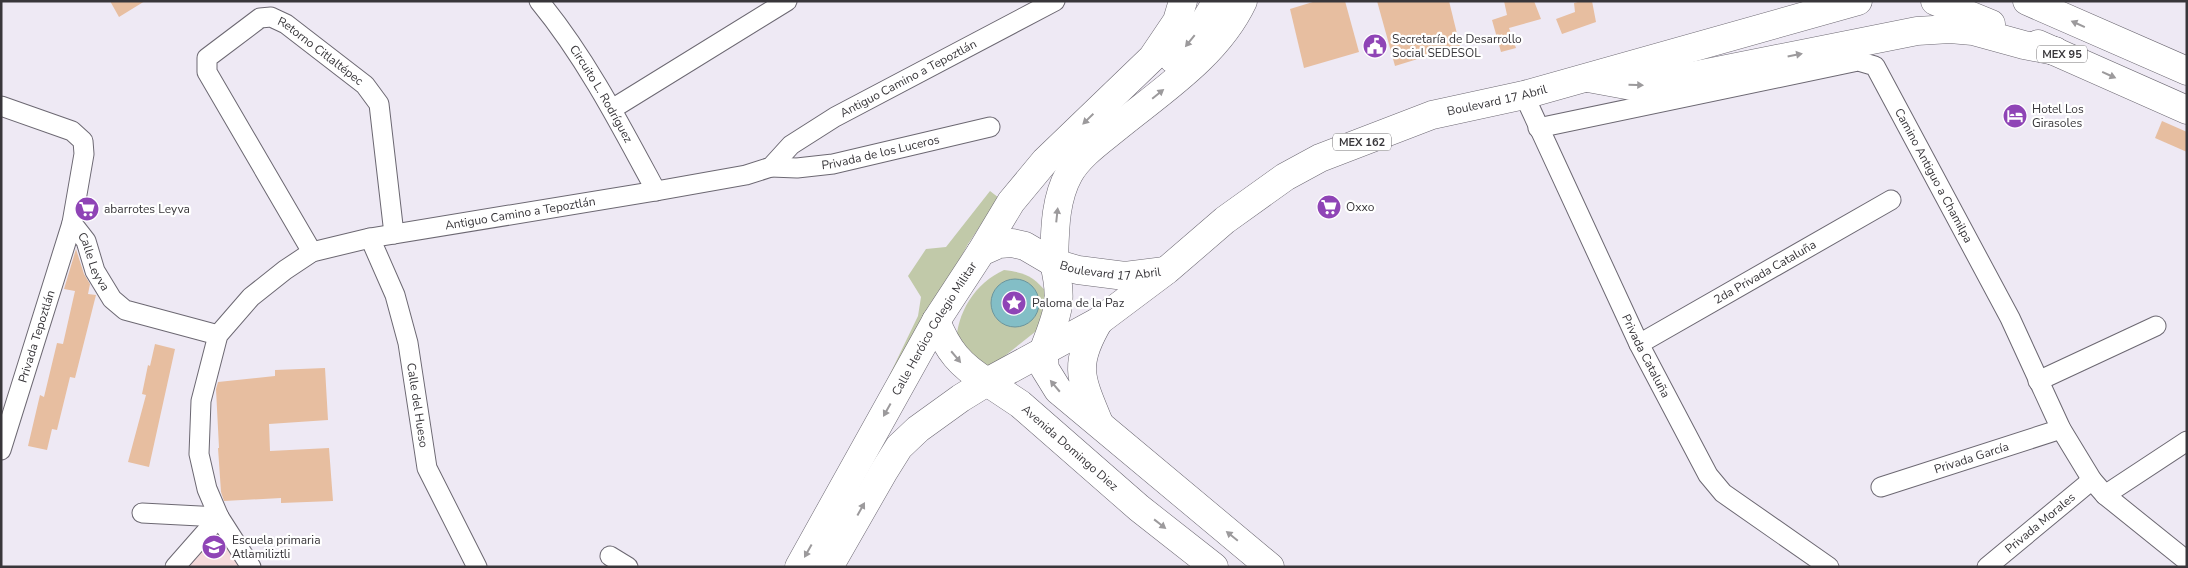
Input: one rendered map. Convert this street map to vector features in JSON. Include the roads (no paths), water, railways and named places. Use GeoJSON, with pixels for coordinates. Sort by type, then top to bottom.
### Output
{"type":"FeatureCollection","features":[{"type":"Feature","properties":{"kind":"main road"},"geometry":{"type":"LineString","coordinates":[[981,252],[1011,202],[1045,162],[1152,58],[1177,21],[1183,1]]}},
{"type":"Feature","properties":{"kind":"main road"},"geometry":{"type":"LineString","coordinates":[[1110,98],[1152,74],[1178,55],[1200,29],[1217,1]]}},
{"type":"Feature","properties":{"kind":"main road"},"geometry":{"type":"LineString","coordinates":[[1243,1],[1220,36],[1192,67],[1088,151],[1070,172],[1058,204],[1054,263],[1060,287],[1059,305],[1043,352],[1045,369],[1058,390],[1270,567]]}},
{"type":"Feature","properties":{"kind":"main road","name":"Boulevard 17 Abril"},"geometry":{"type":"LineString","coordinates":[[1043,352],[1099,320],[1167,270],[1225,220],[1285,177],[1320,158],[1432,115],[1524,95],[1588,78],[1858,1]]}},
{"type":"Feature","properties":{"kind":"main road","name":"MEX 95"},"geometry":{"type":"LineString","coordinates":[[1935,1],[2055,51],[2187,110]]}},
{"type":"Feature","properties":{"kind":"main road","name":"MEX 95"},"geometry":{"type":"LineString","coordinates":[[2027,1],[2187,71]]}},
{"type":"Feature","properties":{"kind":"main road"},"geometry":{"type":"LineString","coordinates":[[1588,78],[1637,87],[1916,31],[1950,29],[1989,34],[2024,45],[2055,51]]}},
{"type":"Feature","properties":{"kind":"main road","name":"Calle Heróico Colegio Militar"},"geometry":{"type":"LineString","coordinates":[[799,567],[936,321],[981,252],[999,244],[1012,243],[1025,246],[1054,263]]}},
{"type":"Feature","properties":{"kind":"main road","name":"Boulevard 17 Abril"},"geometry":{"type":"LineString","coordinates":[[1054,263],[1078,270],[1125,276],[1167,270]]}},
{"type":"Feature","properties":{"kind":"main road"},"geometry":{"type":"LineString","coordinates":[[1099,320],[1082,356],[1081,368],[1089,398],[1099,423]]}},
{"type":"Feature","properties":{"kind":"main road","name":"Avenida Domingo Diez"},"geometry":{"type":"LineString","coordinates":[[936,321],[953,355],[963,365],[1020,404],[1139,508],[1214,567]]}},
{"type":"Feature","properties":{"kind":"main road"},"geometry":{"type":"LineString","coordinates":[[829,567],[871,490],[899,447],[934,416],[988,382],[1043,352]]}},
{"type":"Feature","properties":{"kind":"main road"},"geometry":{"type":"LineString","coordinates":[[1139,508],[1156,485],[1164,479]]}},
{"type":"Feature","properties":{"kind":"street","name":"Circuito L. Rodríguez"},"geometry":{"type":"LineString","coordinates":[[539,1],[553,18],[612,109],[656,191]]}},
{"type":"Feature","properties":{"kind":"street"},"geometry":{"type":"LineString","coordinates":[[612,109],[787,1]]}},
{"type":"Feature","properties":{"kind":"street","name":"Antiguo Camino a Tepoztlán"},"geometry":{"type":"LineString","coordinates":[[251,567],[219,517],[207,490],[199,454],[201,401],[218,335],[251,297],[312,252],[370,238],[656,191],[746,175],[771,168],[791,145],[835,117],[1055,1]]}},
{"type":"Feature","properties":{"kind":"street","name":"Retorno Citlaltépec"},"geometry":{"type":"LineString","coordinates":[[312,252],[207,72],[207,58],[260,18],[271,17],[286,24],[365,85],[379,104],[394,234]]}},
{"type":"Feature","properties":{"kind":"street","name":"Camino Antiguo a Chamilpa"},"geometry":{"type":"LineString","coordinates":[[1538,128],[1858,61],[1875,66],[2010,318],[2061,429],[2092,480],[2105,495],[2187,562]]}},
{"type":"Feature","properties":{"kind":"street","name":"Privada Cataluña"},"geometry":{"type":"LineString","coordinates":[[1524,95],[1639,344],[1708,475],[1723,493],[1829,567]]}},
{"type":"Feature","properties":{"kind":"street","name":"Calle Leyva"},"geometry":{"type":"LineString","coordinates":[[1,106],[72,131],[83,141],[84,154],[72,223],[86,241],[95,271],[112,299],[125,310],[218,335]]}},
{"type":"Feature","properties":{"kind":"street","name":"Privada de los Luceros"},"geometry":{"type":"LineString","coordinates":[[771,168],[797,168],[833,164],[990,127]]}},
{"type":"Feature","properties":{"kind":"street","name":"2da Privada Cataluña"},"geometry":{"type":"LineString","coordinates":[[1639,344],[1891,200]]}},
{"type":"Feature","properties":{"kind":"street","name":"Privada Tepoztlán"},"geometry":{"type":"LineString","coordinates":[[1,450],[72,223]]}},
{"type":"Feature","properties":{"kind":"street","name":"Calle del Hueso"},"geometry":{"type":"LineString","coordinates":[[370,238],[395,295],[408,343],[427,468],[478,567]]}},
{"type":"Feature","properties":{"kind":"street"},"geometry":{"type":"LineString","coordinates":[[2038,381],[2156,326]]}},
{"type":"Feature","properties":{"kind":"street","name":"Privada García"},"geometry":{"type":"LineString","coordinates":[[1881,487],[2061,429]]}},
{"type":"Feature","properties":{"kind":"street"},"geometry":{"type":"LineString","coordinates":[[2105,495],[2187,441]]}},
{"type":"Feature","properties":{"kind":"street","name":"Privada Morales"},"geometry":{"type":"LineString","coordinates":[[1987,567],[2092,480]]}},
{"type":"Feature","properties":{"kind":"street"},"geometry":{"type":"LineString","coordinates":[[142,513],[219,517]]}},
{"type":"Feature","properties":{"kind":"street"},"geometry":{"type":"LineString","coordinates":[[175,567],[219,517]]}},
{"type":"Feature","properties":{"kind":"street"},"geometry":{"type":"LineString","coordinates":[[610,556],[628,567]]}},
{"type":"Feature","properties":{"kind":"water","name":"Paloma de la Paz"},"geometry":{"type":"Polygon","coordinates":[[[1015,279],[1024,281],[1032,286],[1037,294],[1039,303],[1037,312],[1032,320],[1024,325],[1015,327],[1006,325],[998,320],[993,312],[991,303],[993,294],[998,286],[1006,281],[1015,279]]]}},
{"type":"Feature","properties":{"kind":"place","name":"Secretaría de Desarrollo Social SEDESOL"},"geometry":{"type":"Point","coordinates":[1375,46]}},
{"type":"Feature","properties":{"kind":"place","name":"Hotel Los Girasoles"},"geometry":{"type":"Point","coordinates":[2015,116]}},
{"type":"Feature","properties":{"kind":"place","name":"Oxxo"},"geometry":{"type":"Point","coordinates":[1329,207]}},
{"type":"Feature","properties":{"kind":"place","name":"abarrotes Leyva"},"geometry":{"type":"Point","coordinates":[87,209]}},
{"type":"Feature","properties":{"kind":"place","name":"Paloma de la Paz"},"geometry":{"type":"Point","coordinates":[1014,303]}},
{"type":"Feature","properties":{"kind":"place","name":"Escuela primaria Atlamiliztli"},"geometry":{"type":"Point","coordinates":[214,547]}}]}
